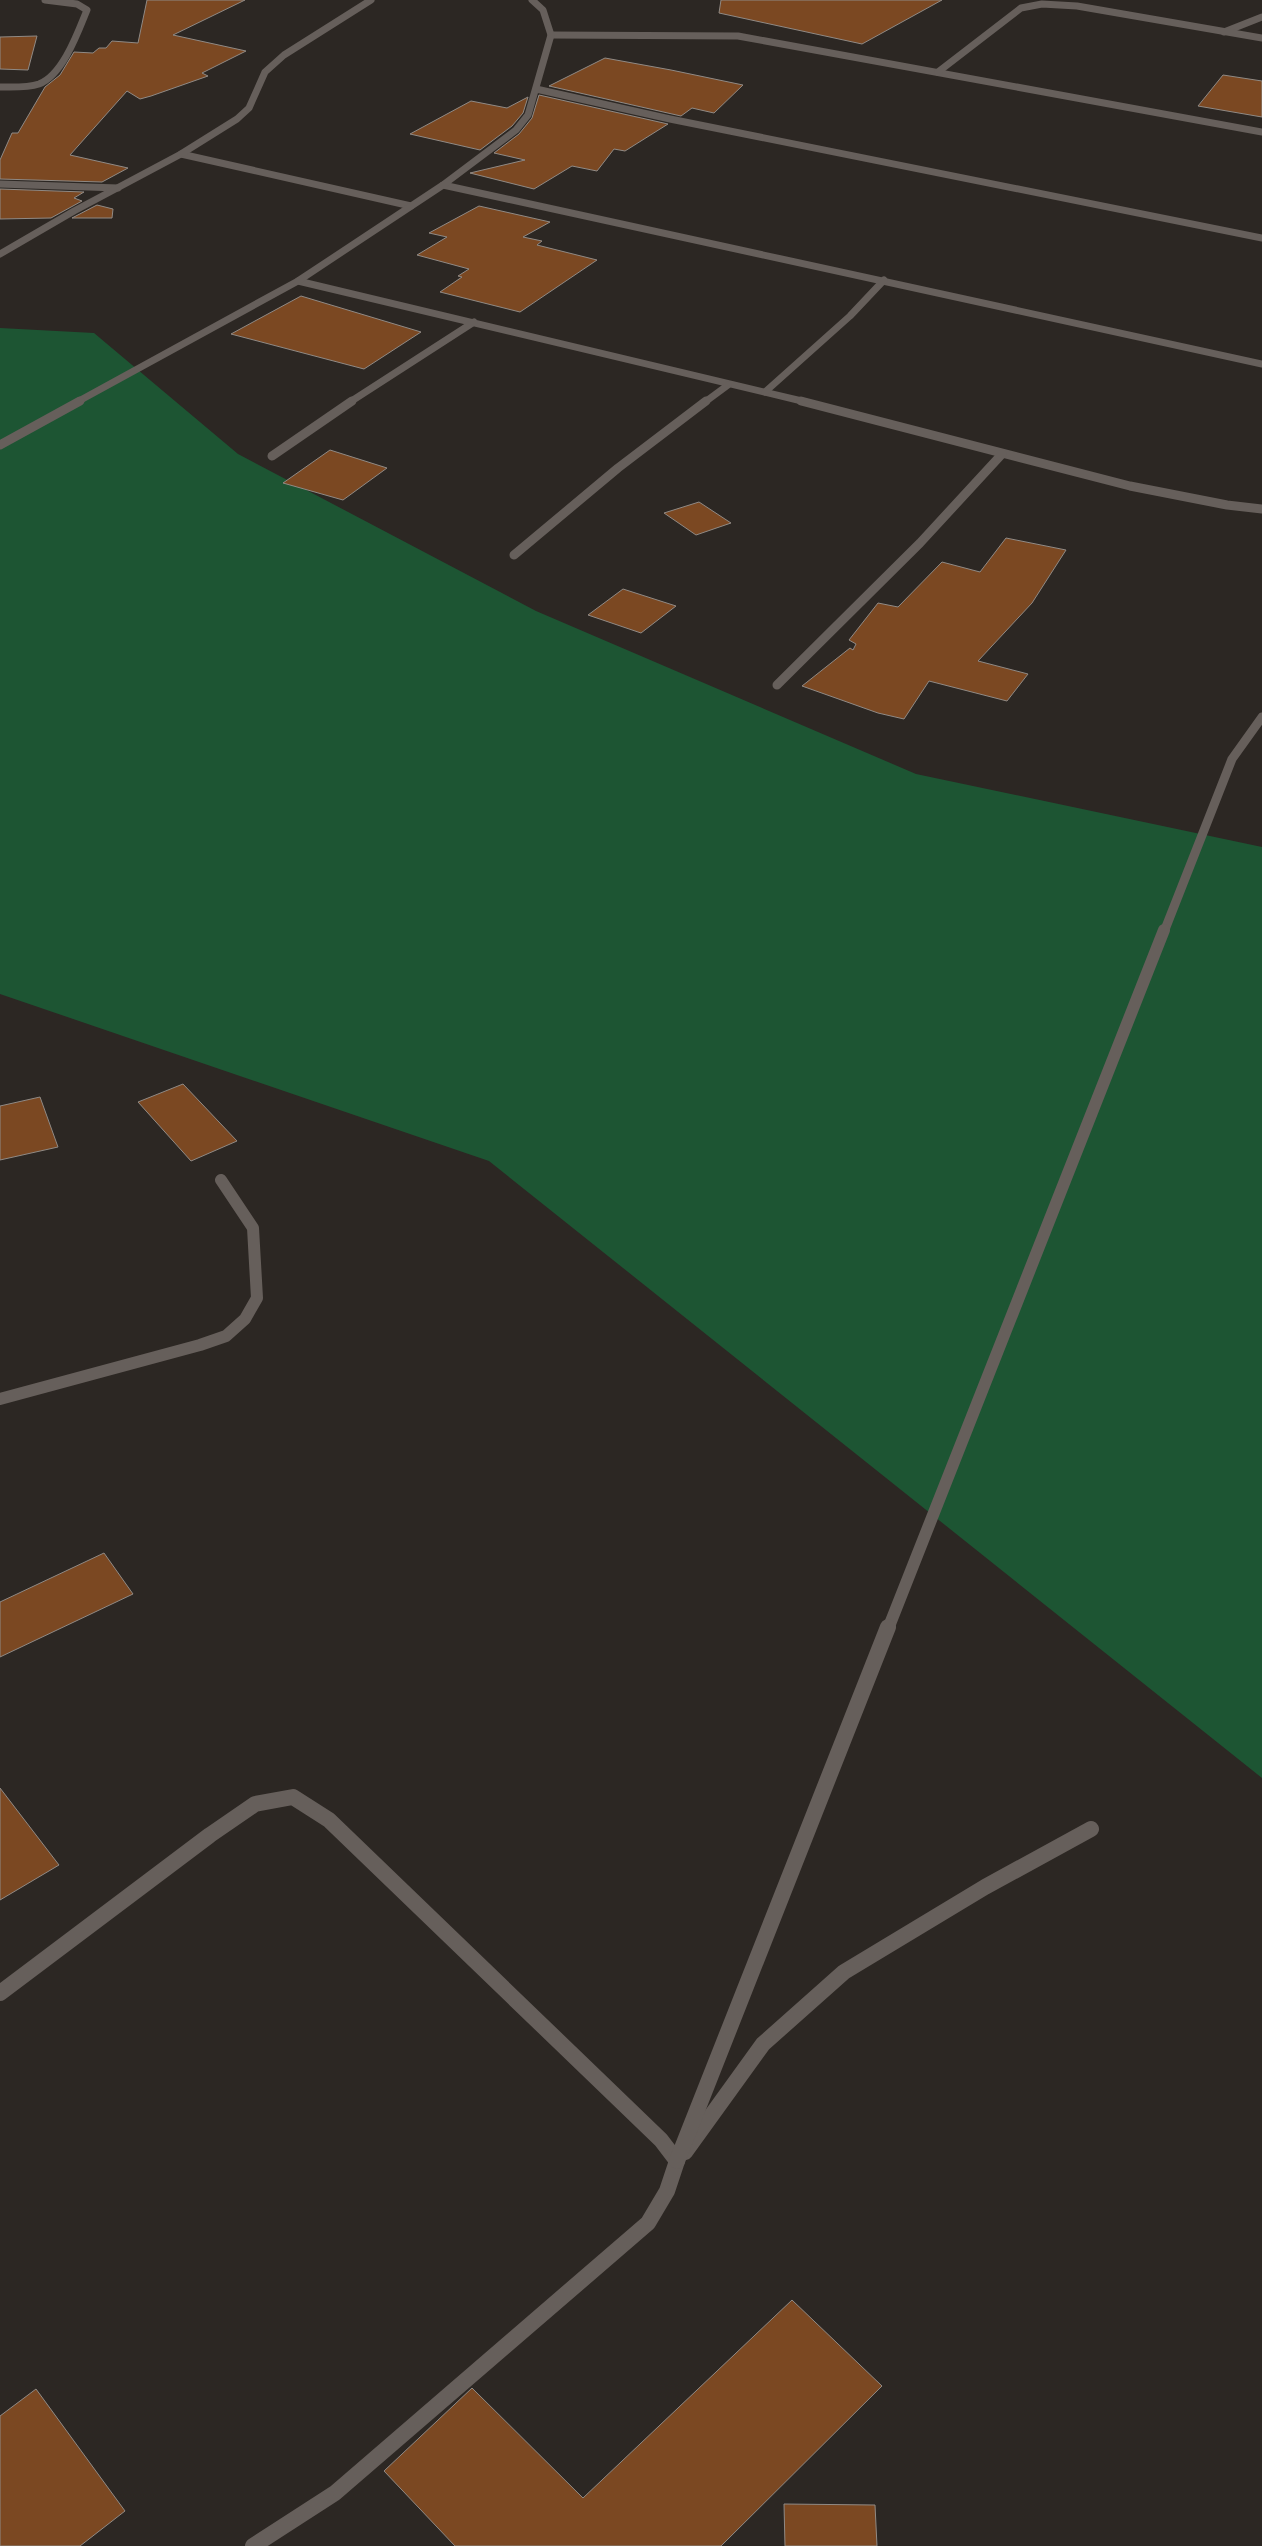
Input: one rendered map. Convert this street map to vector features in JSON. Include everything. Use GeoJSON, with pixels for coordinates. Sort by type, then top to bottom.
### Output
{"type":"FeatureCollection","features":[{"type":"Feature","properties":{"kind":"street"},"geometry":{"type":"LineString","coordinates":[[0,87],[37,84],[49,78],[69,50],[87,10],[77,4],[45,0]]}},
{"type":"Feature","properties":{"kind":"street"},"geometry":{"type":"LineString","coordinates":[[0,254],[181,154],[249,108],[265,72],[284,55],[371,0]]}},
{"type":"Feature","properties":{"kind":"street"},"geometry":{"type":"LineString","coordinates":[[0,446],[298,281],[444,185],[516,130],[528,115],[551,35],[543,10],[532,0]]}},
{"type":"Feature","properties":{"kind":"street"},"geometry":{"type":"LineString","coordinates":[[938,72],[1021,8],[1032,4],[1049,3],[1077,6],[1262,38]]}},
{"type":"Feature","properties":{"kind":"street"},"geometry":{"type":"LineString","coordinates":[[1224,32],[1262,17]]}},
{"type":"Feature","properties":{"kind":"street"},"geometry":{"type":"LineString","coordinates":[[551,35],[738,36],[1262,132]]}},
{"type":"Feature","properties":{"kind":"street"},"geometry":{"type":"LineString","coordinates":[[536,89],[680,121],[1262,238]]}},
{"type":"Feature","properties":{"kind":"street"},"geometry":{"type":"LineString","coordinates":[[181,154],[410,206]]}},
{"type":"Feature","properties":{"kind":"street"},"geometry":{"type":"LineString","coordinates":[[0,184],[118,188]]}},
{"type":"Feature","properties":{"kind":"street"},"geometry":{"type":"LineString","coordinates":[[444,185],[1262,364]]}},
{"type":"Feature","properties":{"kind":"street"},"geometry":{"type":"LineString","coordinates":[[765,392],[850,316],[884,280]]}},
{"type":"Feature","properties":{"kind":"street"},"geometry":{"type":"LineString","coordinates":[[298,281],[474,322],[728,385],[765,392],[1130,486],[1226,505],[1262,509]]}},
{"type":"Feature","properties":{"kind":"street"},"geometry":{"type":"LineString","coordinates":[[272,456],[397,370],[474,322]]}},
{"type":"Feature","properties":{"kind":"street"},"geometry":{"type":"LineString","coordinates":[[514,556],[618,468],[728,385]]}},
{"type":"Feature","properties":{"kind":"street"},"geometry":{"type":"LineString","coordinates":[[777,685],[884,581],[958,504],[1002,454]]}},
{"type":"Feature","properties":{"kind":"street"},"geometry":{"type":"LineString","coordinates":[[253,2546],[335,2493],[648,2223],[667,2191],[677,2161],[1232,759],[1262,717]]}},
{"type":"Feature","properties":{"kind":"street"},"geometry":{"type":"LineString","coordinates":[[0,1399],[200,1345],[226,1336],[245,1319],[257,1298],[253,1228],[221,1180]]}},
{"type":"Feature","properties":{"kind":"street"},"geometry":{"type":"LineString","coordinates":[[0,1993],[210,1835],[255,1804],[294,1797],[329,1820],[661,2140],[677,2161]]}},
{"type":"Feature","properties":{"kind":"street"},"geometry":{"type":"LineString","coordinates":[[677,2161],[763,2044],[844,1972],[985,1887],[1091,1829]]}},
{"type":"Feature","properties":{"kind":"green space"},"geometry":{"type":"Polygon","coordinates":[[[0,328],[94,333],[238,454],[536,611],[916,774],[1262,847],[1262,1778],[489,1161],[0,994],[0,328]]]}},
{"type":"Feature","properties":{"kind":"building"},"geometry":{"type":"Polygon","coordinates":[[[147,0],[245,0],[173,35],[246,51],[202,73],[208,76],[151,96],[140,99],[127,91],[70,155],[128,168],[102,182],[0,179],[0,160],[12,133],[18,133],[45,87],[60,75],[74,52],[93,53],[99,48],[106,48],[112,41],[138,43],[147,0]]]}},
{"type":"Feature","properties":{"kind":"building"},"geometry":{"type":"Polygon","coordinates":[[[721,0],[942,0],[862,44],[719,13],[721,0]]]}},
{"type":"Feature","properties":{"kind":"building"},"geometry":{"type":"Polygon","coordinates":[[[37,36],[28,70],[0,69],[0,37],[37,36]]]}},
{"type":"Feature","properties":{"kind":"building"},"geometry":{"type":"Polygon","coordinates":[[[605,58],[743,85],[714,113],[692,108],[681,116],[549,86],[605,58]]]}},
{"type":"Feature","properties":{"kind":"building"},"geometry":{"type":"Polygon","coordinates":[[[1223,75],[1262,81],[1262,117],[1198,106],[1223,75]]]}},
{"type":"Feature","properties":{"kind":"building"},"geometry":{"type":"Polygon","coordinates":[[[539,95],[668,124],[625,151],[614,149],[597,171],[572,166],[534,189],[470,173],[525,160],[494,153],[519,134],[532,118],[539,95]]]}},
{"type":"Feature","properties":{"kind":"building"},"geometry":{"type":"Polygon","coordinates":[[[528,97],[523,113],[512,126],[480,150],[410,134],[471,101],[507,108],[528,97]]]}},
{"type":"Feature","properties":{"kind":"building"},"geometry":{"type":"Polygon","coordinates":[[[0,189],[84,192],[74,198],[82,201],[51,218],[0,219],[0,189]]]}},
{"type":"Feature","properties":{"kind":"building"},"geometry":{"type":"Polygon","coordinates":[[[97,205],[113,209],[112,218],[72,218],[97,205]]]}},
{"type":"Feature","properties":{"kind":"building"},"geometry":{"type":"Polygon","coordinates":[[[479,206],[550,222],[523,237],[542,241],[537,245],[597,260],[520,312],[440,292],[462,277],[458,276],[469,269],[417,255],[447,237],[429,233],[479,206]]]}},
{"type":"Feature","properties":{"kind":"building"},"geometry":{"type":"Polygon","coordinates":[[[301,296],[421,332],[364,369],[231,334],[301,296]]]}},
{"type":"Feature","properties":{"kind":"building"},"geometry":{"type":"Polygon","coordinates":[[[330,450],[387,468],[343,500],[283,483],[330,450]]]}},
{"type":"Feature","properties":{"kind":"building"},"geometry":{"type":"Polygon","coordinates":[[[699,502],[731,523],[696,535],[664,513],[699,502]]]}},
{"type":"Feature","properties":{"kind":"building"},"geometry":{"type":"Polygon","coordinates":[[[1006,538],[1066,550],[1032,603],[978,661],[1028,674],[1007,701],[929,681],[904,719],[878,713],[802,686],[850,648],[853,650],[856,644],[849,640],[878,603],[898,607],[942,562],[980,572],[1006,538]]]}},
{"type":"Feature","properties":{"kind":"building"},"geometry":{"type":"Polygon","coordinates":[[[623,589],[676,606],[641,633],[588,615],[623,589]]]}},
{"type":"Feature","properties":{"kind":"building"},"geometry":{"type":"Polygon","coordinates":[[[183,1084],[237,1141],[191,1161],[138,1102],[183,1084]]]}},
{"type":"Feature","properties":{"kind":"building"},"geometry":{"type":"Polygon","coordinates":[[[40,1097],[58,1147],[0,1160],[0,1106],[40,1097]]]}},
{"type":"Feature","properties":{"kind":"building"},"geometry":{"type":"Polygon","coordinates":[[[104,1553],[133,1594],[0,1657],[0,1602],[104,1553]]]}},
{"type":"Feature","properties":{"kind":"building"},"geometry":{"type":"Polygon","coordinates":[[[0,1788],[59,1865],[0,1900],[0,1788]]]}},
{"type":"Feature","properties":{"kind":"building"},"geometry":{"type":"Polygon","coordinates":[[[792,2300],[882,2386],[721,2546],[455,2546],[384,2471],[472,2388],[583,2498],[792,2300]]]}},
{"type":"Feature","properties":{"kind":"building"},"geometry":{"type":"Polygon","coordinates":[[[36,2389],[125,2511],[80,2546],[0,2546],[0,2416],[36,2389]]]}},
{"type":"Feature","properties":{"kind":"building"},"geometry":{"type":"Polygon","coordinates":[[[784,2504],[875,2505],[877,2546],[785,2546],[784,2504]]]}}]}
